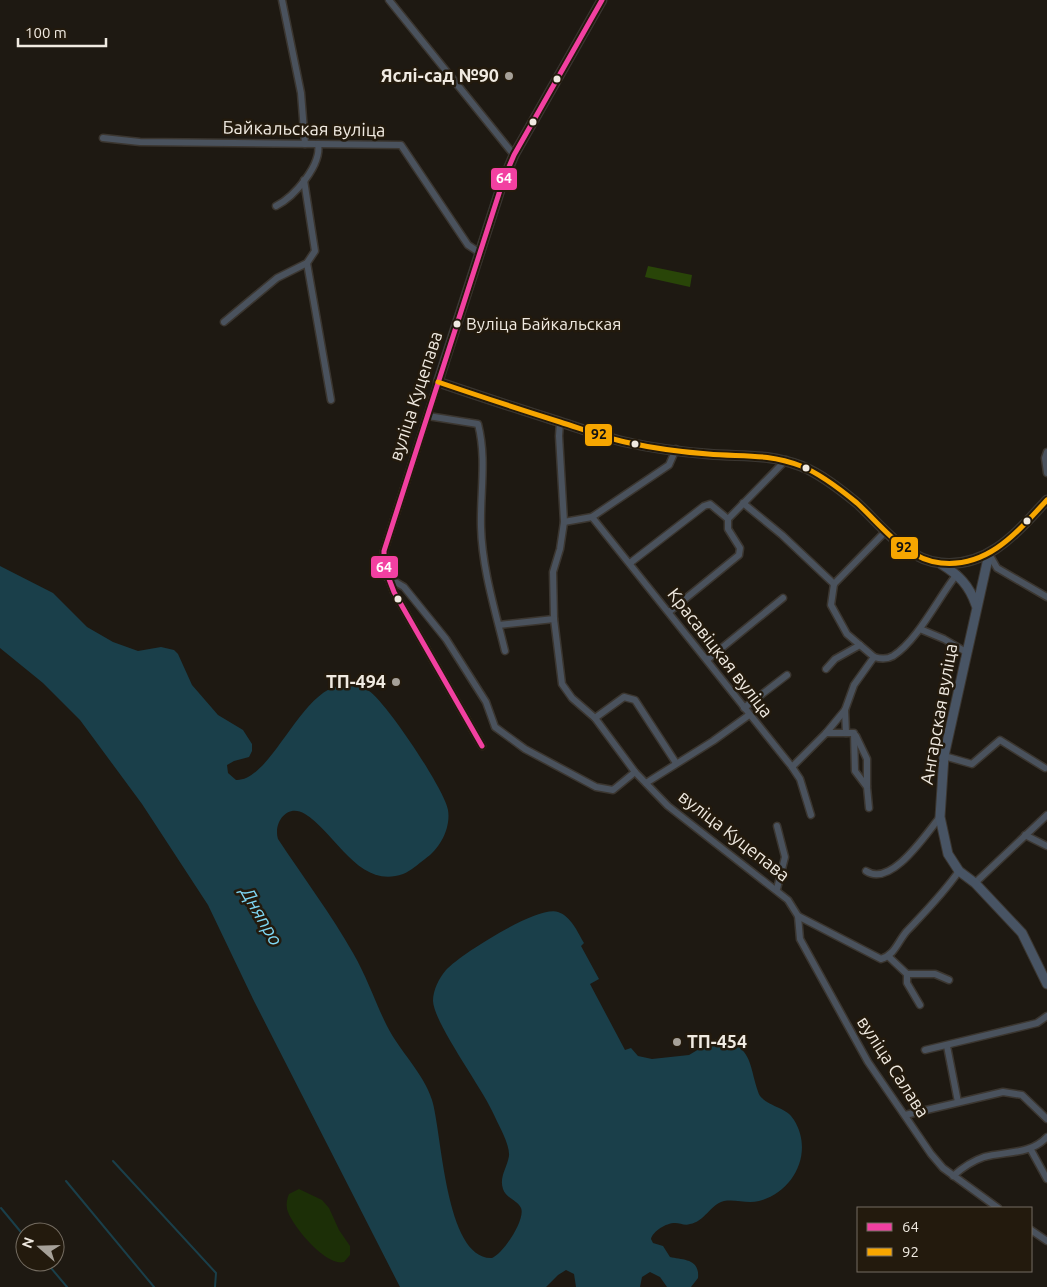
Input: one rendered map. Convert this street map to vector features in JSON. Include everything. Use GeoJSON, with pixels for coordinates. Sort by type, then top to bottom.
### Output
{"type":"FeatureCollection","features":[{"type":"Feature","properties":{"kind":"main road","name":"вуліца Куцепава"},"geometry":{"type":"LineString","coordinates":[[438,382],[514,155],[602,0]]}},
{"type":"Feature","properties":{"kind":"main road"},"geometry":{"type":"LineString","coordinates":[[438,382],[626,442],[708,454],[752,454],[786,460],[821,476],[858,504],[886,532],[916,555],[941,564],[957,574],[970,589],[976,605]]}},
{"type":"Feature","properties":{"kind":"main road"},"geometry":{"type":"LineString","coordinates":[[941,564],[964,563],[989,554],[1008,541],[1047,500]]}},
{"type":"Feature","properties":{"kind":"main road","name":"Ангарская вуліца"},"geometry":{"type":"LineString","coordinates":[[989,554],[976,605],[944,756],[940,817],[948,854],[959,871],[975,883],[1022,932],[1047,984]]}},
{"type":"Feature","properties":{"kind":"street"},"geometry":{"type":"LineString","coordinates":[[282,0],[301,93],[305,144]]}},
{"type":"Feature","properties":{"kind":"street"},"geometry":{"type":"LineString","coordinates":[[389,0],[514,155]]}},
{"type":"Feature","properties":{"kind":"street","name":"Байкальская вуліца"},"geometry":{"type":"LineString","coordinates":[[103,138],[140,142],[401,145],[468,245],[480,253]]}},
{"type":"Feature","properties":{"kind":"street"},"geometry":{"type":"LineString","coordinates":[[276,206],[287,200],[304,180],[319,153],[318,144]]}},
{"type":"Feature","properties":{"kind":"street"},"geometry":{"type":"LineString","coordinates":[[224,322],[277,278],[307,263],[316,251],[304,180]]}},
{"type":"Feature","properties":{"kind":"street"},"geometry":{"type":"LineString","coordinates":[[307,263],[330,400]]}},
{"type":"Feature","properties":{"kind":"street","name":"вуліца Куцепава"},"geometry":{"type":"LineString","coordinates":[[438,382],[386,542],[384,566],[387,576],[482,746]]}},
{"type":"Feature","properties":{"kind":"street"},"geometry":{"type":"LineString","coordinates":[[428,416],[478,424],[482,442],[484,481],[481,527],[487,574],[505,651]]}},
{"type":"Feature","properties":{"kind":"street"},"geometry":{"type":"LineString","coordinates":[[560,422],[559,436],[564,522],[560,549],[553,572],[554,619],[562,684],[572,698],[595,718],[635,772],[646,783],[713,741],[749,715]]}},
{"type":"Feature","properties":{"kind":"street"},"geometry":{"type":"LineString","coordinates":[[564,522],[592,517],[669,465],[676,449]]}},
{"type":"Feature","properties":{"kind":"street"},"geometry":{"type":"LineString","coordinates":[[1047,452],[1045,458],[1047,473]]}},
{"type":"Feature","properties":{"kind":"street"},"geometry":{"type":"LineString","coordinates":[[669,612],[739,555],[740,548],[728,529],[728,519],[786,460]]}},
{"type":"Feature","properties":{"kind":"street"},"geometry":{"type":"LineString","coordinates":[[743,503],[782,535],[834,584]]}},
{"type":"Feature","properties":{"kind":"street"},"geometry":{"type":"LineString","coordinates":[[630,563],[704,506],[710,504],[728,519]]}},
{"type":"Feature","properties":{"kind":"street","name":"Красавіцкая вуліца"},"geometry":{"type":"LineString","coordinates":[[592,517],[792,767],[800,779],[811,815]]}},
{"type":"Feature","properties":{"kind":"street"},"geometry":{"type":"LineString","coordinates":[[886,532],[834,584],[830,605],[847,634],[874,656],[882,659],[892,657],[920,629],[957,574]]}},
{"type":"Feature","properties":{"kind":"street"},"geometry":{"type":"LineString","coordinates":[[989,554],[997,568],[1047,597]]}},
{"type":"Feature","properties":{"kind":"street"},"geometry":{"type":"LineString","coordinates":[[387,576],[404,587],[446,639],[486,702],[494,727],[525,749],[596,787],[613,790],[635,772]]}},
{"type":"Feature","properties":{"kind":"street"},"geometry":{"type":"LineString","coordinates":[[707,660],[783,598]]}},
{"type":"Feature","properties":{"kind":"street"},"geometry":{"type":"LineString","coordinates":[[499,625],[554,619]]}},
{"type":"Feature","properties":{"kind":"street"},"geometry":{"type":"LineString","coordinates":[[920,629],[944,639],[966,652]]}},
{"type":"Feature","properties":{"kind":"street"},"geometry":{"type":"LineString","coordinates":[[826,669],[835,658],[860,645]]}},
{"type":"Feature","properties":{"kind":"street"},"geometry":{"type":"LineString","coordinates":[[846,733],[846,710],[854,685],[874,656]]}},
{"type":"Feature","properties":{"kind":"street"},"geometry":{"type":"LineString","coordinates":[[744,708],[787,675]]}},
{"type":"Feature","properties":{"kind":"street"},"geometry":{"type":"LineString","coordinates":[[595,718],[624,697],[636,700],[676,764]]}},
{"type":"Feature","properties":{"kind":"street"},"geometry":{"type":"LineString","coordinates":[[792,767],[846,710]]}},
{"type":"Feature","properties":{"kind":"street"},"geometry":{"type":"LineString","coordinates":[[826,733],[854,733]]}},
{"type":"Feature","properties":{"kind":"street"},"geometry":{"type":"LineString","coordinates":[[854,733],[855,771],[867,787]]}},
{"type":"Feature","properties":{"kind":"street"},"geometry":{"type":"LineString","coordinates":[[854,733],[867,759],[867,787],[870,808]]}},
{"type":"Feature","properties":{"kind":"street"},"geometry":{"type":"LineString","coordinates":[[944,756],[972,764],[1000,740],[1045,768]]}},
{"type":"Feature","properties":{"kind":"street","name":"вуліца Куцепава"},"geometry":{"type":"LineString","coordinates":[[646,783],[668,806],[777,890],[788,900],[798,916]]}},
{"type":"Feature","properties":{"kind":"street"},"geometry":{"type":"LineString","coordinates":[[975,883],[1047,815]]}},
{"type":"Feature","properties":{"kind":"street"},"geometry":{"type":"LineString","coordinates":[[866,871],[873,876],[879,875],[900,864],[940,817]]}},
{"type":"Feature","properties":{"kind":"street"},"geometry":{"type":"LineString","coordinates":[[777,826],[785,858],[777,890]]}},
{"type":"Feature","properties":{"kind":"street"},"geometry":{"type":"LineString","coordinates":[[1025,835],[1047,846]]}},
{"type":"Feature","properties":{"kind":"street"},"geometry":{"type":"LineString","coordinates":[[798,916],[881,959],[889,957],[907,931],[920,920],[959,871]]}},
{"type":"Feature","properties":{"kind":"street","name":"вуліца Салава"},"geometry":{"type":"LineString","coordinates":[[798,916],[800,939],[868,1062],[936,1161],[953,1176],[997,1207]]}},
{"type":"Feature","properties":{"kind":"street"},"geometry":{"type":"LineString","coordinates":[[889,957],[907,974],[935,974],[949,980]]}},
{"type":"Feature","properties":{"kind":"street"},"geometry":{"type":"LineString","coordinates":[[907,974],[907,983],[920,1005]]}},
{"type":"Feature","properties":{"kind":"street"},"geometry":{"type":"LineString","coordinates":[[925,1050],[1037,1022],[1047,1016]]}},
{"type":"Feature","properties":{"kind":"street"},"geometry":{"type":"LineString","coordinates":[[947,1046],[958,1102]]}},
{"type":"Feature","properties":{"kind":"street"},"geometry":{"type":"LineString","coordinates":[[905,1115],[1003,1092],[1014,1093],[1028,1099],[1040,1115],[1047,1119]]}},
{"type":"Feature","properties":{"kind":"street"},"geometry":{"type":"LineString","coordinates":[[953,1176],[966,1165],[983,1158],[1031,1150],[1047,1138]]}},
{"type":"Feature","properties":{"kind":"street"},"geometry":{"type":"LineString","coordinates":[[1031,1150],[1047,1179]]}},
{"type":"Feature","properties":{"kind":"street"},"geometry":{"type":"LineString","coordinates":[[1032,1231],[1047,1241]]}},
{"type":"Feature","properties":{"kind":"green space"},"geometry":{"type":"Polygon","coordinates":[[[648,266],[692,275],[690,287],[645,277],[648,266]]]}},
{"type":"Feature","properties":{"kind":"green space"},"geometry":{"type":"Polygon","coordinates":[[[299,1189],[322,1200],[329,1208],[339,1230],[350,1246],[350,1255],[344,1262],[337,1262],[319,1252],[295,1225],[287,1209],[287,1203],[289,1194],[299,1189]]]}},
{"type":"Feature","properties":{"kind":"water","name":"Дняпро"},"geometry":{"type":"Polygon","coordinates":[[[0,566],[53,593],[87,627],[113,642],[138,651],[161,647],[174,650],[178,654],[192,685],[218,715],[243,730],[252,744],[252,751],[249,757],[227,765],[228,773],[236,780],[249,777],[261,767],[311,704],[325,692],[339,686],[354,686],[369,691],[401,728],[437,785],[448,810],[446,831],[440,844],[430,855],[406,873],[387,877],[373,874],[361,867],[316,822],[298,811],[292,811],[283,816],[277,833],[278,839],[353,953],[387,1026],[428,1090],[436,1116],[448,1192],[455,1217],[464,1239],[476,1253],[492,1258],[497,1255],[517,1228],[522,1213],[517,1203],[504,1192],[502,1185],[509,1156],[504,1136],[489,1105],[442,1025],[433,1001],[435,988],[446,970],[467,953],[500,932],[534,916],[548,912],[563,914],[574,925],[584,943],[581,946],[599,979],[590,984],[625,1050],[631,1048],[638,1056],[652,1059],[689,1055],[716,1039],[738,1046],[744,1052],[760,1096],[768,1103],[787,1112],[794,1120],[800,1132],[801,1157],[791,1180],[782,1189],[759,1201],[724,1201],[695,1223],[686,1225],[671,1223],[654,1233],[651,1239],[653,1243],[663,1246],[670,1257],[689,1261],[696,1267],[698,1278],[691,1287],[667,1287],[660,1277],[650,1272],[642,1277],[640,1287],[576,1287],[574,1274],[566,1270],[546,1287],[400,1287],[253,999],[208,905],[142,804],[80,720],[43,683],[0,648],[0,566]]]}},
{"type":"Feature","properties":{"kind":"waterway"},"geometry":{"type":"LineString","coordinates":[[113,1161],[216,1273],[215,1287]]}},
{"type":"Feature","properties":{"kind":"waterway"},"geometry":{"type":"LineString","coordinates":[[66,1181],[154,1287]]}},
{"type":"Feature","properties":{"kind":"waterway"},"geometry":{"type":"LineString","coordinates":[[1,1208],[15,1225]]}},
{"type":"Feature","properties":{"kind":"waterway"},"geometry":{"type":"LineString","coordinates":[[54,1272],[67,1287]]}},
{"type":"Feature","properties":{"kind":"transit line","name":"64"},"geometry":{"type":"LineString","coordinates":[[482,746],[394,592],[384,566],[384,551],[503,181],[514,155],[602,0]]}},
{"type":"Feature","properties":{"kind":"transit line","name":"92"},"geometry":{"type":"LineString","coordinates":[[438,382],[592,433],[625,442],[687,452],[766,457],[801,466],[844,492],[905,548],[916,555],[941,563],[958,563],[974,560],[988,553],[1013,535],[1047,500]]}},
{"type":"Feature","properties":{"kind":"place","name":"Яслі-сад №90"},"geometry":{"type":"Point","coordinates":[509,76]}},
{"type":"Feature","properties":{"kind":"place","name":"Вуліца Байкальская"},"geometry":{"type":"Point","coordinates":[457,324]}},
{"type":"Feature","properties":{"kind":"place","name":"ТП-494"},"geometry":{"type":"Point","coordinates":[396,682]}},
{"type":"Feature","properties":{"kind":"place","name":"ТП-454"},"geometry":{"type":"Point","coordinates":[677,1042]}}]}
